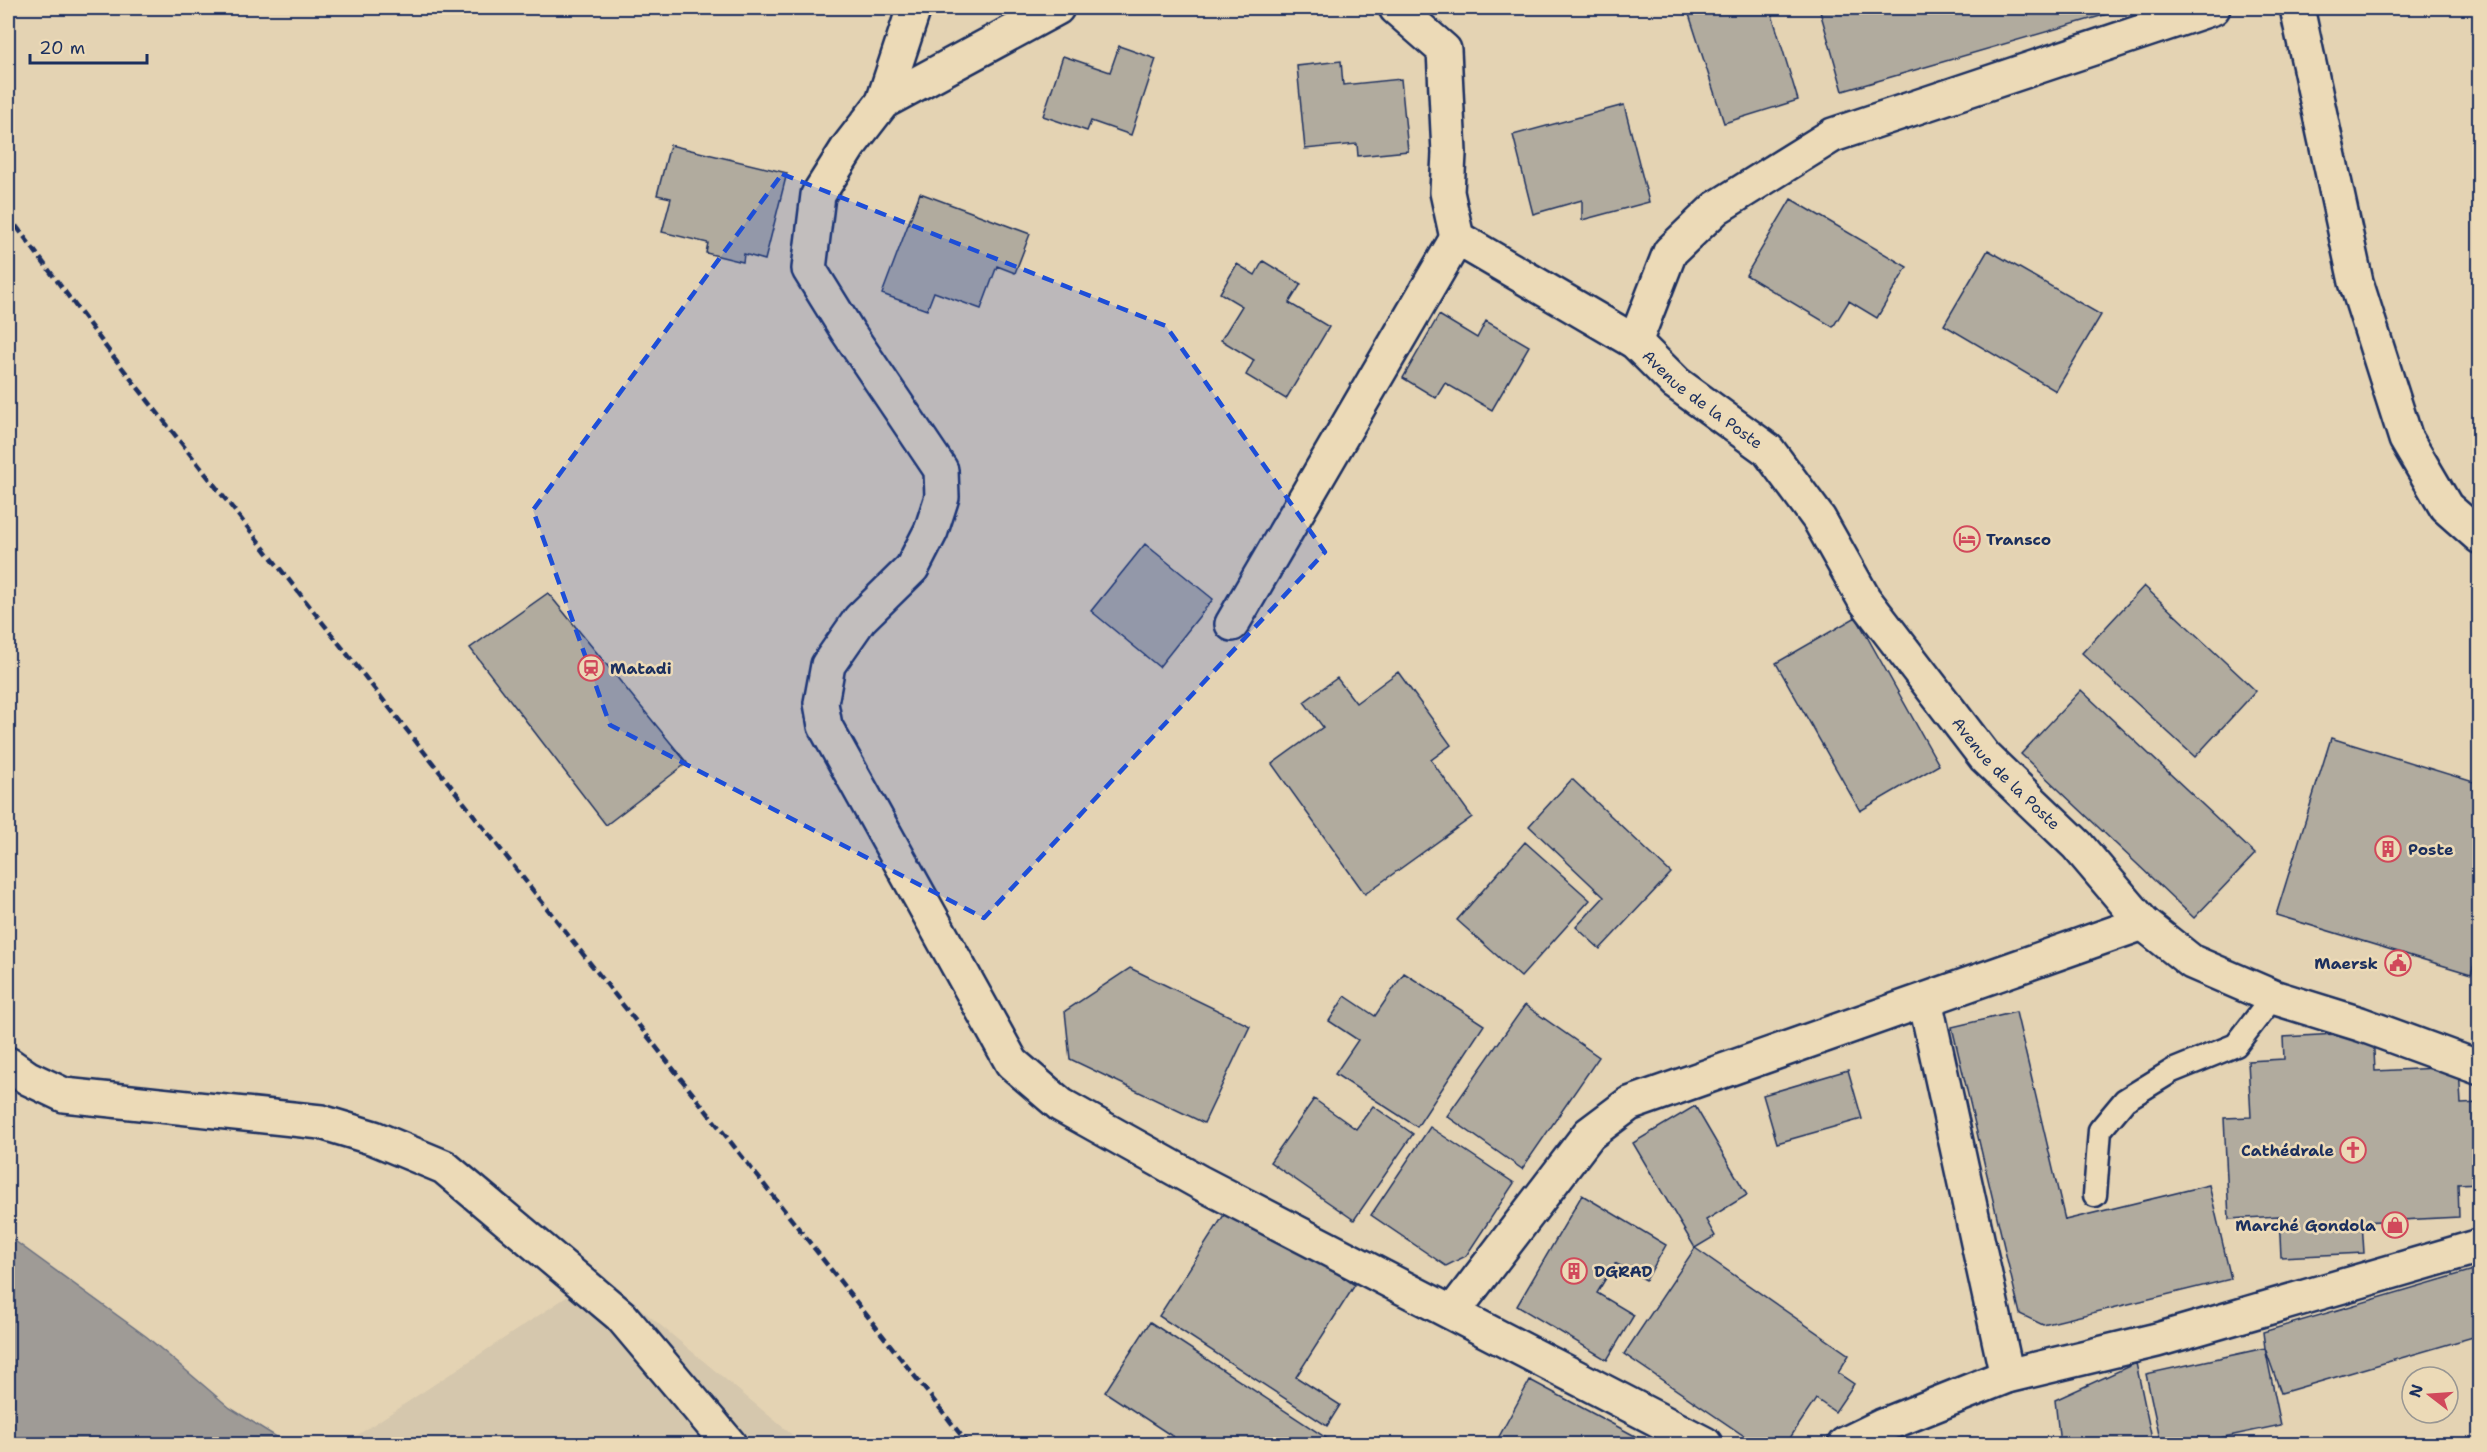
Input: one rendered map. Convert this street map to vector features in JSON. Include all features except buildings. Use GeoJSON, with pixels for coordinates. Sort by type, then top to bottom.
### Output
{"type":"FeatureCollection","features":[{"type":"Feature","properties":{"kind":"street"},"geometry":{"type":"LineString","coordinates":[[914,8],[884,102],[849,146],[818,195],[809,269],[848,332],[941,470],[942,497],[931,531],[912,568],[860,619],[828,665],[820,703],[825,726],[1012,1063],[1061,1105],[1199,1182],[1705,1444]]}},
{"type":"Feature","properties":{"kind":"street"},"geometry":{"type":"LineString","coordinates":[[884,102],[1057,8]]}},
{"type":"Feature","properties":{"kind":"street"},"geometry":{"type":"LineString","coordinates":[[1232,624],[1457,237],[1447,192],[1449,153],[1444,50],[1396,8]]}},
{"type":"Feature","properties":{"kind":"street"},"geometry":{"type":"LineString","coordinates":[[1635,342],[1670,252],[1716,208],[1833,135],[2213,8]]}},
{"type":"Feature","properties":{"kind":"street"},"geometry":{"type":"LineString","coordinates":[[2297,8],[2356,282],[2406,439],[2446,507],[2480,537]]}},
{"type":"Feature","properties":{"kind":"street","name":"Avenue de la Poste"},"geometry":{"type":"LineString","coordinates":[[1457,237],[1635,342],[1676,383],[1768,450],[1819,519],[1864,599],[1985,757],[2077,845],[2143,923],[2192,962],[2273,997],[2361,1024],[2480,1068]]}},
{"type":"Feature","properties":{"kind":"street"},"geometry":{"type":"LineString","coordinates":[[1453,1312],[1589,1134],[1629,1104],[2143,923]]}},
{"type":"Feature","properties":{"kind":"street"},"geometry":{"type":"LineString","coordinates":[[1925,1000],[2007,1376]]}},
{"type":"Feature","properties":{"kind":"street"},"geometry":{"type":"LineString","coordinates":[[8,1064],[28,1078],[64,1095],[321,1122],[374,1138],[444,1167],[621,1316],[729,1444]]}},
{"type":"Feature","properties":{"kind":"street"},"geometry":{"type":"LineString","coordinates":[[1845,1444],[1882,1426],[2007,1376],[2157,1340],[2480,1246]]}},
{"type":"Feature","properties":{"kind":"lane"},"geometry":{"type":"LineString","coordinates":[[2095,1195],[2100,1130],[2125,1100],[2172,1071],[2236,1045],[2273,997]]}},
{"type":"Feature","properties":{"kind":"highlighted area"},"geometry":{"type":"Polygon","coordinates":[[[782,174],[1166,326],[1325,552],[984,918],[610,725],[533,510],[782,174]]]}},
{"type":"Feature","properties":{"kind":"shaded area"},"geometry":{"type":"Polygon","coordinates":[[[8,1236],[147,1337],[230,1408],[288,1444],[8,1444],[8,1236]]]}},
{"type":"Feature","properties":{"kind":"shaded area"},"geometry":{"type":"Polygon","coordinates":[[[600,1275],[803,1444],[344,1444],[600,1275]]]}},
{"type":"Feature","properties":{"kind":"railway"},"geometry":{"type":"LineString","coordinates":[[8,215],[109,351],[968,1444]]}},
{"type":"Feature","properties":{"kind":"place","name":"Transco"},"geometry":{"type":"Point","coordinates":[1967,539]}},
{"type":"Feature","properties":{"kind":"place","name":"Matadi"},"geometry":{"type":"Point","coordinates":[591,668]}},
{"type":"Feature","properties":{"kind":"place","name":"Poste"},"geometry":{"type":"Point","coordinates":[2388,849]}},
{"type":"Feature","properties":{"kind":"place","name":"Maersk"},"geometry":{"type":"Point","coordinates":[2398,963]}},
{"type":"Feature","properties":{"kind":"place","name":"Cathédrale"},"geometry":{"type":"Point","coordinates":[2353,1150]}},
{"type":"Feature","properties":{"kind":"place","name":"Marché Gondola"},"geometry":{"type":"Point","coordinates":[2395,1225]}},
{"type":"Feature","properties":{"kind":"place","name":"DGRAD"},"geometry":{"type":"Point","coordinates":[1574,1271]}}]}
